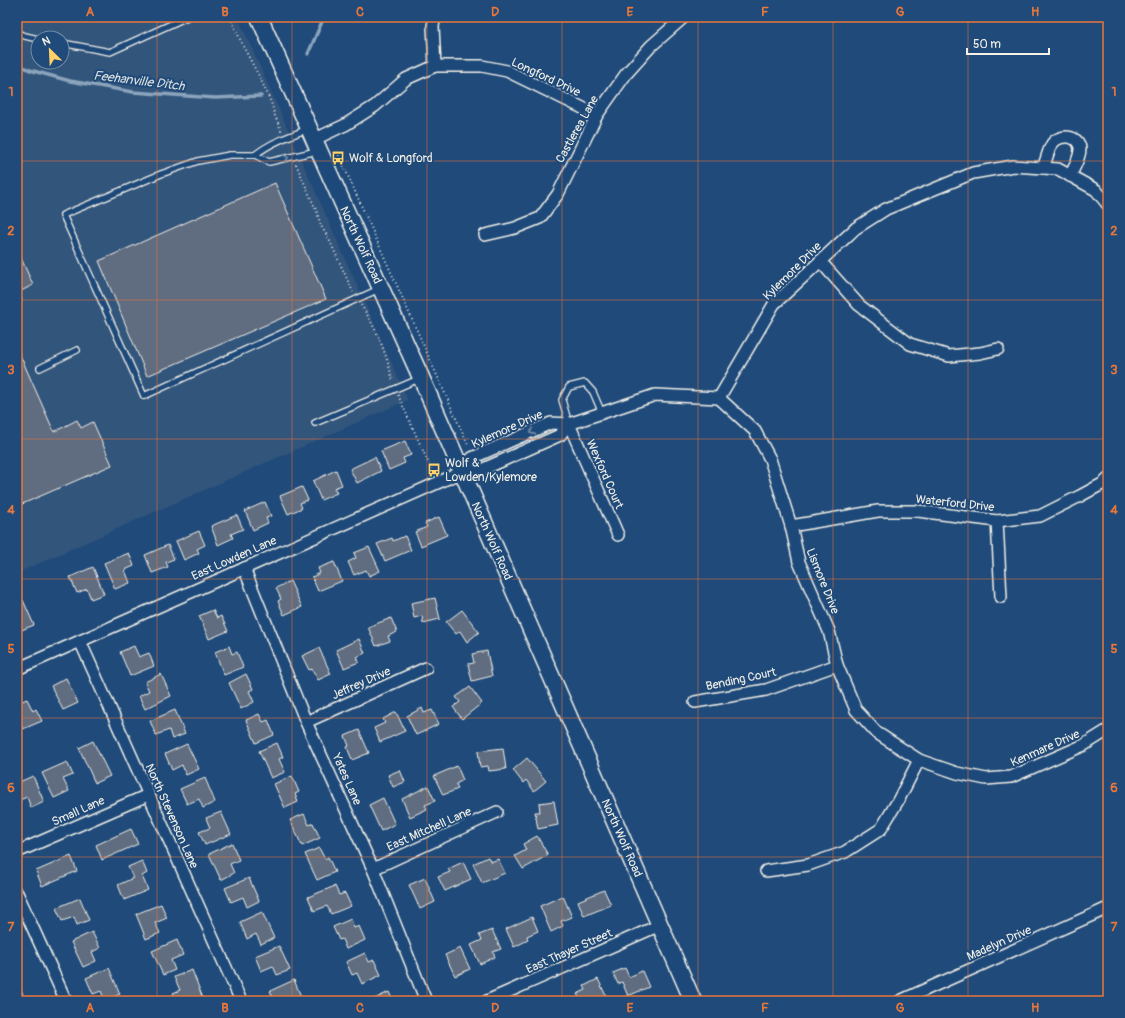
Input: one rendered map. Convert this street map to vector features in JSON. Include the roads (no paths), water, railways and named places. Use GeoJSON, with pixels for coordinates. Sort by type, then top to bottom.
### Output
{"type":"FeatureCollection","features":[{"type":"Feature","properties":{"kind":"main road","name":"North Wolf Road"},"geometry":{"type":"LineString","coordinates":[[259,17],[421,378],[693,1001]]}},
{"type":"Feature","properties":{"kind":"street"},"geometry":{"type":"LineString","coordinates":[[435,17],[433,26],[435,66]]}},
{"type":"Feature","properties":{"kind":"street","name":"Castlerea Lane"},"geometry":{"type":"LineString","coordinates":[[485,235],[515,228],[540,218],[558,194],[597,115],[626,74],[651,46],[684,17]]}},
{"type":"Feature","properties":{"kind":"street","name":"Longford Drive"},"geometry":{"type":"LineString","coordinates":[[313,140],[345,125],[375,106],[406,79],[435,66],[482,66],[507,71],[597,115]]}},
{"type":"Feature","properties":{"kind":"street"},"geometry":{"type":"LineString","coordinates":[[1044,168],[1052,144],[1059,138],[1065,136],[1076,140],[1080,148],[1078,158],[1070,176]]}},
{"type":"Feature","properties":{"kind":"street","name":"Kylemore Drive"},"geometry":{"type":"LineString","coordinates":[[718,398],[774,304],[856,228],[886,209],[973,173],[1013,166],[1058,169],[1096,190],[1108,205]]}},
{"type":"Feature","properties":{"kind":"street"},"geometry":{"type":"LineString","coordinates":[[820,261],[859,304],[910,344],[949,356],[980,353],[998,349]]}},
{"type":"Feature","properties":{"kind":"street"},"geometry":{"type":"LineString","coordinates":[[462,472],[479,471],[560,435],[569,424],[655,395],[718,398]]}},
{"type":"Feature","properties":{"kind":"street","name":"Lismore Drive"},"geometry":{"type":"LineString","coordinates":[[718,398],[755,431],[770,459],[791,526],[799,562],[830,631],[837,665],[856,710],[877,733],[920,760]]}},
{"type":"Feature","properties":{"kind":"street","name":"Wexford Court"},"geometry":{"type":"LineString","coordinates":[[569,424],[618,535]]}},
{"type":"Feature","properties":{"kind":"street","name":"East Lowden Lane"},"geometry":{"type":"LineString","coordinates":[[17,669],[462,472]]}},
{"type":"Feature","properties":{"kind":"street","name":"Waterford Drive"},"geometry":{"type":"LineString","coordinates":[[791,526],[878,511],[918,511],[997,521],[1040,516],[1104,483],[1108,479]]}},
{"type":"Feature","properties":{"kind":"street"},"geometry":{"type":"LineString","coordinates":[[997,521],[1000,597]]}},
{"type":"Feature","properties":{"kind":"street","name":"Yates Lane"},"geometry":{"type":"LineString","coordinates":[[244,568],[306,722],[373,869],[426,1001]]}},
{"type":"Feature","properties":{"kind":"street","name":"North Stevenson Lane"},"geometry":{"type":"LineString","coordinates":[[80,642],[240,1001]]}},
{"type":"Feature","properties":{"kind":"street","name":"Bending Court"},"geometry":{"type":"LineString","coordinates":[[695,702],[766,690],[837,665]]}},
{"type":"Feature","properties":{"kind":"street","name":"Jeffrey Drive"},"geometry":{"type":"LineString","coordinates":[[306,722],[426,668]]}},
{"type":"Feature","properties":{"kind":"street","name":"Kenmare Drive"},"geometry":{"type":"LineString","coordinates":[[920,760],[957,773],[986,779],[1011,777],[1084,745],[1108,730]]}},
{"type":"Feature","properties":{"kind":"street"},"geometry":{"type":"LineString","coordinates":[[766,871],[808,865],[846,852],[881,829],[920,760]]}},
{"type":"Feature","properties":{"kind":"street","name":"Small Lane"},"geometry":{"type":"LineString","coordinates":[[17,852],[148,795]]}},
{"type":"Feature","properties":{"kind":"street","name":"East Mitchell Lane"},"geometry":{"type":"LineString","coordinates":[[373,869],[497,812]]}},
{"type":"Feature","properties":{"kind":"street"},"geometry":{"type":"LineString","coordinates":[[17,893],[66,1001]]}},
{"type":"Feature","properties":{"kind":"street","name":"Madelyn Drive"},"geometry":{"type":"LineString","coordinates":[[900,1001],[1108,908]]}},
{"type":"Feature","properties":{"kind":"street","name":"East Thayer Street"},"geometry":{"type":"LineString","coordinates":[[487,1001],[660,925]]}},
{"type":"Feature","properties":{"kind":"lane"},"geometry":{"type":"LineString","coordinates":[[70,44],[110,52],[187,17]]}},
{"type":"Feature","properties":{"kind":"lane"},"geometry":{"type":"LineString","coordinates":[[17,33],[30,37]]}},
{"type":"Feature","properties":{"kind":"lane"},"geometry":{"type":"LineString","coordinates":[[256,155],[264,147],[284,138],[313,140]]}},
{"type":"Feature","properties":{"kind":"lane"},"geometry":{"type":"LineString","coordinates":[[313,140],[292,156],[270,162],[256,155],[230,155],[198,161],[161,174],[63,216],[144,396],[381,288]]}},
{"type":"Feature","properties":{"kind":"lane"},"geometry":{"type":"LineString","coordinates":[[40,368],[76,350]]}},
{"type":"Feature","properties":{"kind":"lane"},"geometry":{"type":"LineString","coordinates":[[315,423],[421,378]]}},
{"type":"Feature","properties":{"kind":"lane"},"geometry":{"type":"LineString","coordinates":[[569,424],[562,400],[569,387],[585,383],[593,392],[602,413]]}},
{"type":"Feature","properties":{"kind":"waterway","name":"Feehanville Ditch"},"geometry":{"type":"LineString","coordinates":[[308,54],[324,17]]}},
{"type":"Feature","properties":{"kind":"waterway","name":"Feehanville Ditch"},"geometry":{"type":"LineString","coordinates":[[17,64],[30,70],[70,81],[133,92],[215,98],[261,96]]}},
{"type":"Feature","properties":{"kind":"place","name":"Wolf & Longford"},"geometry":{"type":"Point","coordinates":[338,158]}},
{"type":"Feature","properties":{"kind":"place","name":"Wolf & Lowden/Kylemore"},"geometry":{"type":"Point","coordinates":[434,470]}}]}
